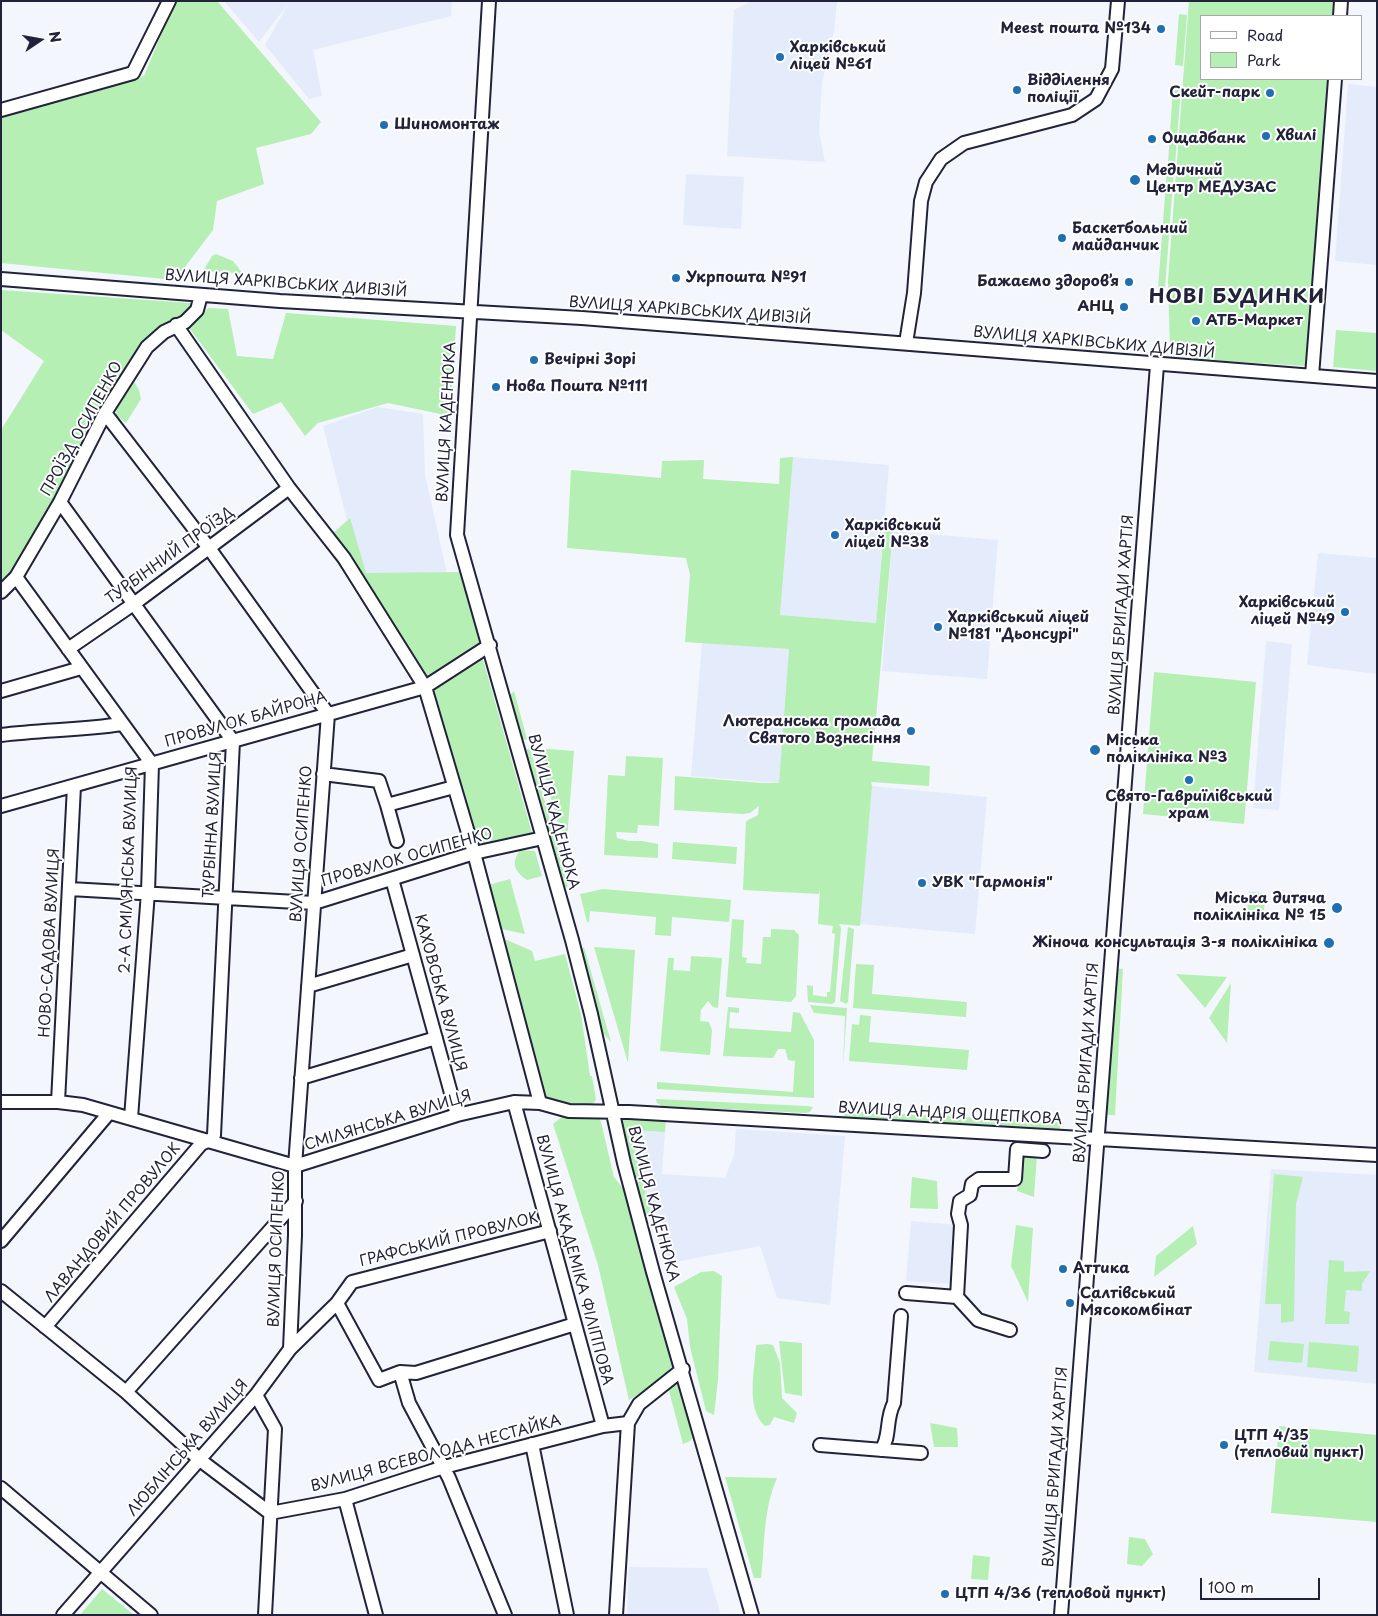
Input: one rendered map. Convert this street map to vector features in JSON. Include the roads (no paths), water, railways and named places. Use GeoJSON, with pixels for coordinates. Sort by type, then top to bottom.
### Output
{"type":"FeatureCollection","features":[{"type":"Feature","properties":{"kind":"street"},"geometry":{"type":"LineString","coordinates":[[1,110],[133,73],[169,1]]}},
{"type":"Feature","properties":{"kind":"street","name":"ВУЛИЦЯ КАДЕНЮКА"},"geometry":{"type":"LineString","coordinates":[[488,1],[458,535],[591,1014],[612,1112],[653,1272],[683,1369],[752,1615]]}},
{"type":"Feature","properties":{"kind":"street"},"geometry":{"type":"LineString","coordinates":[[906,343],[914,293],[921,201],[926,182],[941,159],[964,143],[1072,115],[1096,99],[1112,69],[1118,1]]}},
{"type":"Feature","properties":{"kind":"street"},"geometry":{"type":"LineString","coordinates":[[1340,15],[1341,1]]}},
{"type":"Feature","properties":{"kind":"street"},"geometry":{"type":"LineString","coordinates":[[1312,376],[1335,80]]}},
{"type":"Feature","properties":{"kind":"street","name":"ВУЛИЦЯ ХАРКІВСЬКИХ ДИВІЗІЙ"},"geometry":{"type":"LineString","coordinates":[[1,279],[201,295],[906,343],[1377,382]]}},
{"type":"Feature","properties":{"kind":"street","name":"ПРОЇЗД ОСИПЕНКО"},"geometry":{"type":"LineString","coordinates":[[1,592],[16,577],[60,502],[105,413],[147,347],[164,332],[185,322],[197,310],[201,295]]}},
{"type":"Feature","properties":{"kind":"street"},"geometry":{"type":"LineString","coordinates":[[176,325],[289,488],[344,558],[426,687],[474,853],[540,1103]]}},
{"type":"Feature","properties":{"kind":"street","name":"ВУЛИЦЯ БРИГАДИ ХАРТІЯ"},"geometry":{"type":"LineString","coordinates":[[1061,1615],[1157,364]]}},
{"type":"Feature","properties":{"kind":"street"},"geometry":{"type":"LineString","coordinates":[[105,413],[209,548],[328,714]]}},
{"type":"Feature","properties":{"kind":"street","name":"ТУРБІННИЙ ПРОЇЗД"},"geometry":{"type":"LineString","coordinates":[[68,649],[135,603],[289,488]]}},
{"type":"Feature","properties":{"kind":"street","name":"ТУРБІННА ВУЛИЦЯ"},"geometry":{"type":"LineString","coordinates":[[60,502],[135,603],[233,741],[214,1135],[212,1139],[205,1141]]}},
{"type":"Feature","properties":{"kind":"street","name":"2-А СМІЛЯНСЬКА ВУЛИЦЯ"},"geometry":{"type":"LineString","coordinates":[[16,577],[152,764],[148,892],[131,1118]]}},
{"type":"Feature","properties":{"kind":"street","name":"ПРОВУЛОК БАЙРОНА"},"geometry":{"type":"LineString","coordinates":[[1,806],[426,687],[490,645]]}},
{"type":"Feature","properties":{"kind":"street"},"geometry":{"type":"LineString","coordinates":[[1,691],[81,668]]}},
{"type":"Feature","properties":{"kind":"street","name":"ВУЛИЦЯ ОСИПЕНКО"},"geometry":{"type":"LineString","coordinates":[[290,1349],[296,1201],[295,1166],[328,714]]}},
{"type":"Feature","properties":{"kind":"street"},"geometry":{"type":"LineString","coordinates":[[1,735],[38,730],[87,730],[122,724]]}},
{"type":"Feature","properties":{"kind":"street"},"geometry":{"type":"LineString","coordinates":[[323,774],[379,781],[388,805],[397,842]]}},
{"type":"Feature","properties":{"kind":"street","name":"НОВО-САДОВА ВУЛИЦЯ"},"geometry":{"type":"LineString","coordinates":[[58,1102],[74,786]]}},
{"type":"Feature","properties":{"kind":"street"},"geometry":{"type":"LineString","coordinates":[[388,805],[454,787]]}},
{"type":"Feature","properties":{"kind":"street","name":"ПРОВУЛОК ОСИПЕНКО"},"geometry":{"type":"LineString","coordinates":[[70,889],[314,902],[474,853],[543,838]]}},
{"type":"Feature","properties":{"kind":"street","name":"КАХОВСЬКА ВУЛИЦЯ"},"geometry":{"type":"LineString","coordinates":[[392,879],[457,1115]]}},
{"type":"Feature","properties":{"kind":"street"},"geometry":{"type":"LineString","coordinates":[[308,986],[413,955]]}},
{"type":"Feature","properties":{"kind":"street"},"geometry":{"type":"LineString","coordinates":[[301,1078],[436,1038]]}},
{"type":"Feature","properties":{"kind":"street","name":"СМІЛЯНСЬКА ВУЛИЦЯ"},"geometry":{"type":"LineString","coordinates":[[1,1102],[58,1102],[83,1105],[295,1166],[457,1115],[514,1102],[540,1103],[569,1111],[612,1112]]}},
{"type":"Feature","properties":{"kind":"street","name":"ВУЛИЦЯ АКАДЕМІКА ФІЛІППОВА"},"geometry":{"type":"LineString","coordinates":[[514,1102],[603,1426]]}},
{"type":"Feature","properties":{"kind":"street"},"geometry":{"type":"LineString","coordinates":[[1,1241],[109,1112]]}},
{"type":"Feature","properties":{"kind":"street","name":"ВУЛИЦЯ АНДРІЯ ОЩЕПКОВА"},"geometry":{"type":"LineString","coordinates":[[612,1112],[1377,1155]]}},
{"type":"Feature","properties":{"kind":"street","name":"ЛАВАНДОВИЙ ПРОВУЛОК"},"geometry":{"type":"LineString","coordinates":[[46,1327],[205,1141]]}},
{"type":"Feature","properties":{"kind":"street"},"geometry":{"type":"LineString","coordinates":[[957,1297],[961,1224],[958,1214],[960,1201],[970,1195],[972,1184],[979,1179],[1015,1179],[1017,1149],[1043,1151]]}},
{"type":"Feature","properties":{"kind":"street"},"geometry":{"type":"LineString","coordinates":[[126,1392],[296,1201]]}},
{"type":"Feature","properties":{"kind":"street","name":"ГРАФСЬКИЙ ПРОВУЛОК"},"geometry":{"type":"LineString","coordinates":[[337,1303],[352,1282],[550,1231]]}},
{"type":"Feature","properties":{"kind":"street"},"geometry":{"type":"LineString","coordinates":[[1,1291],[126,1392],[200,1460],[270,1513]]}},
{"type":"Feature","properties":{"kind":"street"},"geometry":{"type":"LineString","coordinates":[[906,1293],[957,1297],[978,1320],[1010,1330]]}},
{"type":"Feature","properties":{"kind":"street"},"geometry":{"type":"LineString","coordinates":[[337,1303],[379,1380],[400,1372],[416,1373],[575,1324]]}},
{"type":"Feature","properties":{"kind":"street","name":"ЛЮБЛІНСЬКА ВУЛИЦЯ"},"geometry":{"type":"LineString","coordinates":[[63,1615],[256,1396],[290,1349],[337,1303]]}},
{"type":"Feature","properties":{"kind":"street"},"geometry":{"type":"LineString","coordinates":[[881,1450],[886,1443],[888,1415],[894,1403],[901,1316]]}},
{"type":"Feature","properties":{"kind":"street"},"geometry":{"type":"LineString","coordinates":[[616,1615],[628,1423],[639,1404],[683,1369]]}},
{"type":"Feature","properties":{"kind":"street"},"geometry":{"type":"LineString","coordinates":[[400,1372],[409,1403],[444,1467],[505,1615]]}},
{"type":"Feature","properties":{"kind":"street"},"geometry":{"type":"LineString","coordinates":[[256,1396],[275,1428],[276,1447],[270,1513],[266,1615]]}},
{"type":"Feature","properties":{"kind":"street","name":"ВУЛИЦЯ ВСЕВОЛОДА НЕСТАЙКА"},"geometry":{"type":"LineString","coordinates":[[270,1513],[345,1499],[444,1467],[603,1426],[628,1423]]}},
{"type":"Feature","properties":{"kind":"street"},"geometry":{"type":"LineString","coordinates":[[532,1444],[567,1615]]}},
{"type":"Feature","properties":{"kind":"street"},"geometry":{"type":"LineString","coordinates":[[820,1445],[921,1453]]}},
{"type":"Feature","properties":{"kind":"street"},"geometry":{"type":"LineString","coordinates":[[1,1488],[151,1615]]}},
{"type":"Feature","properties":{"kind":"street"},"geometry":{"type":"LineString","coordinates":[[345,1499],[376,1615]]}},
{"type":"Feature","properties":{"kind":"place","name":"Meest пошта №134"},"geometry":{"type":"Point","coordinates":[1161,29]}},
{"type":"Feature","properties":{"kind":"place","name":"Харківський ліцей №61"},"geometry":{"type":"Point","coordinates":[780,57]}},
{"type":"Feature","properties":{"kind":"place","name":"Відділення поліції"},"geometry":{"type":"Point","coordinates":[1017,90]}},
{"type":"Feature","properties":{"kind":"place","name":"Скейт-парк"},"geometry":{"type":"Point","coordinates":[1270,93]}},
{"type":"Feature","properties":{"kind":"place","name":"Шиномонтаж"},"geometry":{"type":"Point","coordinates":[384,125]}},
{"type":"Feature","properties":{"kind":"place","name":"Хвилі"},"geometry":{"type":"Point","coordinates":[1266,136]}},
{"type":"Feature","properties":{"kind":"place","name":"Ощадбанк"},"geometry":{"type":"Point","coordinates":[1152,139]}},
{"type":"Feature","properties":{"kind":"place","name":"Медичний Центр МЕДУЗАС"},"geometry":{"type":"Point","coordinates":[1135,180]}},
{"type":"Feature","properties":{"kind":"place","name":"Баскетбольний майданчик"},"geometry":{"type":"Point","coordinates":[1062,238]}},
{"type":"Feature","properties":{"kind":"place","name":"Укрпошта №91"},"geometry":{"type":"Point","coordinates":[676,278]}},
{"type":"Feature","properties":{"kind":"place","name":"Бажаємо здоровʼя"},"geometry":{"type":"Point","coordinates":[1129,282]}},
{"type":"Feature","properties":{"kind":"place","name":"АНЦ"},"geometry":{"type":"Point","coordinates":[1124,307]}},
{"type":"Feature","properties":{"kind":"place","name":"АТБ-Маркет"},"geometry":{"type":"Point","coordinates":[1196,321]}},
{"type":"Feature","properties":{"kind":"place","name":"Вечірні Зорі"},"geometry":{"type":"Point","coordinates":[534,360]}},
{"type":"Feature","properties":{"kind":"place","name":"Нова Пошта №111"},"geometry":{"type":"Point","coordinates":[496,387]}},
{"type":"Feature","properties":{"kind":"place","name":"Харківський ліцей №38"},"geometry":{"type":"Point","coordinates":[835,535]}},
{"type":"Feature","properties":{"kind":"place","name":"Харківський ліцей №49"},"geometry":{"type":"Point","coordinates":[1345,612]}},
{"type":"Feature","properties":{"kind":"place","name":"Харківський ліцей №181 \"Дьонсурі\""},"geometry":{"type":"Point","coordinates":[938,627]}},
{"type":"Feature","properties":{"kind":"place","name":"Лютеранська громада Святого Вознесіння"},"geometry":{"type":"Point","coordinates":[911,731]}},
{"type":"Feature","properties":{"kind":"place","name":"Міська поліклініка №3"},"geometry":{"type":"Point","coordinates":[1095,750]}},
{"type":"Feature","properties":{"kind":"place","name":"Свято-Гавриїлівський храм"},"geometry":{"type":"Point","coordinates":[1189,780]}},
{"type":"Feature","properties":{"kind":"place","name":"УВК \"Гармонія\""},"geometry":{"type":"Point","coordinates":[922,883]}},
{"type":"Feature","properties":{"kind":"place","name":"Міська дитяча поліклініка № 15"},"geometry":{"type":"Point","coordinates":[1337,908]}},
{"type":"Feature","properties":{"kind":"place","name":"Жіноча консультація 3-я поліклініка"},"geometry":{"type":"Point","coordinates":[1329,943]}},
{"type":"Feature","properties":{"kind":"place","name":"Аттика"},"geometry":{"type":"Point","coordinates":[1063,1269]}},
{"type":"Feature","properties":{"kind":"place","name":"Салтівський Мясокомбінат"},"geometry":{"type":"Point","coordinates":[1070,1303]}},
{"type":"Feature","properties":{"kind":"place","name":"ЦТП 4/35 (тепловий пункт)"},"geometry":{"type":"Point","coordinates":[1224,1445]}},
{"type":"Feature","properties":{"kind":"place","name":"ЦТП 4/36 (тепловой пункт)"},"geometry":{"type":"Point","coordinates":[945,1594]}},
{"type":"Feature","properties":{"kind":"district","name":"НОВІ БУДИНКИ"},"geometry":{"type":"Point","coordinates":[1237,297]}}]}
